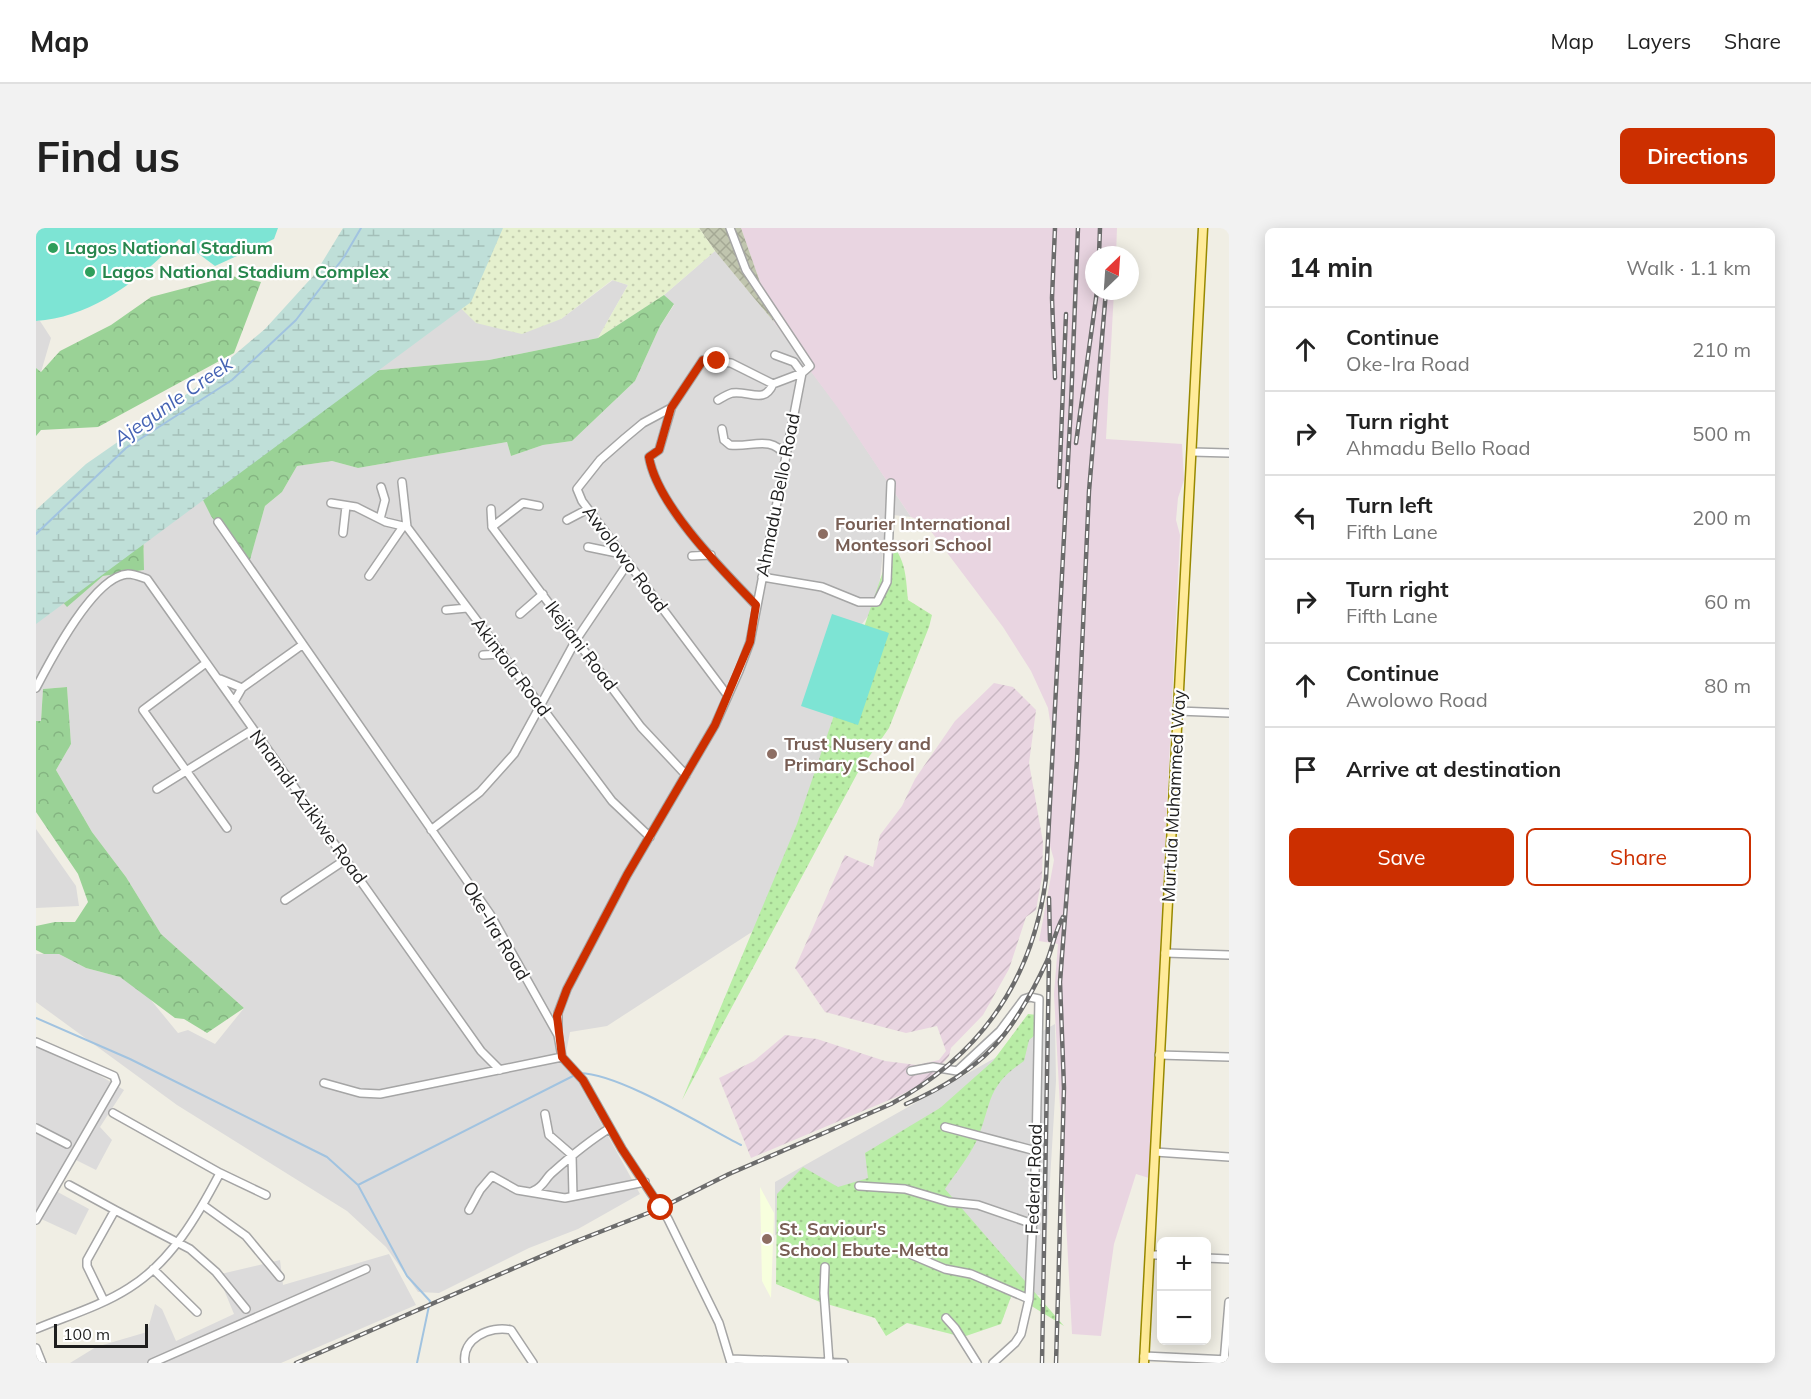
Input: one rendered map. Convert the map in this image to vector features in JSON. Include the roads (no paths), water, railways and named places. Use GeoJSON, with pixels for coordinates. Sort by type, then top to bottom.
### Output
{"type":"FeatureCollection","features":[{"type":"Feature","properties":{"kind":"main road","name":"Murtula Muhammed Way"},"geometry":{"type":"LineString","coordinates":[[1144,1359],[1203,228]]}},
{"type":"Feature","properties":{"kind":"street"},"geometry":{"type":"LineString","coordinates":[[718,400],[736,393],[762,396],[770,392],[773,384],[802,373],[810,366],[750,277],[730,228]]}},
{"type":"Feature","properties":{"kind":"street"},"geometry":{"type":"LineString","coordinates":[[775,355],[794,362],[802,373]]}},
{"type":"Feature","properties":{"kind":"street","name":"Awolowo Road"},"geometry":{"type":"LineString","coordinates":[[728,696],[588,509],[577,493],[578,486],[600,460],[625,438],[643,423],[671,408],[703,360],[731,363],[773,384]]}},
{"type":"Feature","properties":{"kind":"street","name":"Ahmadu Bello Road"},"geometry":{"type":"LineString","coordinates":[[558,1035],[557,1016],[567,989],[728,696],[750,642],[802,373]]}},
{"type":"Feature","properties":{"kind":"street"},"geometry":{"type":"LineString","coordinates":[[671,408],[659,450],[649,457],[653,477],[711,555],[756,605]]}},
{"type":"Feature","properties":{"kind":"street"},"geometry":{"type":"LineString","coordinates":[[722,429],[723,440],[730,445],[768,442],[786,456]]}},
{"type":"Feature","properties":{"kind":"street"},"geometry":{"type":"LineString","coordinates":[[1192,452],[1229,453]]}},
{"type":"Feature","properties":{"kind":"street"},"geometry":{"type":"LineString","coordinates":[[369,576],[404,527],[402,482]]}},
{"type":"Feature","properties":{"kind":"street"},"geometry":{"type":"LineString","coordinates":[[762,577],[822,587],[859,602],[877,602],[887,582],[891,483]]}},
{"type":"Feature","properties":{"kind":"street"},"geometry":{"type":"LineString","coordinates":[[380,519],[385,500],[381,487]]}},
{"type":"Feature","properties":{"kind":"street"},"geometry":{"type":"LineString","coordinates":[[331,503],[356,507],[380,519],[404,527]]}},
{"type":"Feature","properties":{"kind":"street"},"geometry":{"type":"LineString","coordinates":[[492,527],[523,503],[540,506]]}},
{"type":"Feature","properties":{"kind":"street"},"geometry":{"type":"LineString","coordinates":[[343,533],[346,506]]}},
{"type":"Feature","properties":{"kind":"street"},"geometry":{"type":"LineString","coordinates":[[491,509],[492,527]]}},
{"type":"Feature","properties":{"kind":"street"},"geometry":{"type":"LineString","coordinates":[[567,520],[588,509]]}},
{"type":"Feature","properties":{"kind":"street","name":"Oke-Ira Road"},"geometry":{"type":"LineString","coordinates":[[218,522],[490,914],[558,1035],[562,1057]]}},
{"type":"Feature","properties":{"kind":"street","name":"Akintola Road"},"geometry":{"type":"LineString","coordinates":[[404,527],[612,801],[650,837]]}},
{"type":"Feature","properties":{"kind":"street","name":"Ikejiani Road"},"geometry":{"type":"LineString","coordinates":[[492,527],[641,727],[686,775]]}},
{"type":"Feature","properties":{"kind":"street"},"geometry":{"type":"LineString","coordinates":[[588,547],[622,554]]}},
{"type":"Feature","properties":{"kind":"street"},"geometry":{"type":"LineString","coordinates":[[692,556],[711,555]]}},
{"type":"Feature","properties":{"kind":"street"},"geometry":{"type":"LineString","coordinates":[[431,830],[480,792],[514,754],[542,708],[576,640],[628,563]]}},
{"type":"Feature","properties":{"kind":"street","name":"Nnamdi Azikiwe Road"},"geometry":{"type":"LineString","coordinates":[[36,688],[81,614],[103,586],[128,574],[147,579],[481,1051],[500,1070]]}},
{"type":"Feature","properties":{"kind":"street"},"geometry":{"type":"LineString","coordinates":[[520,614],[543,594]]}},
{"type":"Feature","properties":{"kind":"street"},"geometry":{"type":"LineString","coordinates":[[446,610],[467,608]]}},
{"type":"Feature","properties":{"kind":"street"},"geometry":{"type":"LineString","coordinates":[[234,702],[242,688],[302,645]]}},
{"type":"Feature","properties":{"kind":"street"},"geometry":{"type":"LineString","coordinates":[[483,655],[501,654]]}},
{"type":"Feature","properties":{"kind":"street"},"geometry":{"type":"LineString","coordinates":[[206,663],[143,708],[144,714],[227,828]]}},
{"type":"Feature","properties":{"kind":"street"},"geometry":{"type":"LineString","coordinates":[[218,679],[242,688]]}},
{"type":"Feature","properties":{"kind":"street"},"geometry":{"type":"LineString","coordinates":[[1178,711],[1229,713]]}},
{"type":"Feature","properties":{"kind":"street"},"geometry":{"type":"LineString","coordinates":[[157,789],[252,730]]}},
{"type":"Feature","properties":{"kind":"street"},"geometry":{"type":"LineString","coordinates":[[285,900],[345,860]]}},
{"type":"Feature","properties":{"kind":"street"},"geometry":{"type":"LineString","coordinates":[[1166,952],[1229,955]]}},
{"type":"Feature","properties":{"kind":"street","name":"Federal Road"},"geometry":{"type":"LineString","coordinates":[[911,1071],[933,1067],[957,1071],[1000,1031],[1024,999],[1030,997],[1039,999],[1036,1150],[1029,1299],[1021,1334],[1015,1343],[993,1363]]}},
{"type":"Feature","properties":{"kind":"street"},"geometry":{"type":"LineString","coordinates":[[36,1041],[114,1076],[116,1082],[36,1220]]}},
{"type":"Feature","properties":{"kind":"street"},"geometry":{"type":"LineString","coordinates":[[1159,1055],[1229,1057]]}},
{"type":"Feature","properties":{"kind":"street"},"geometry":{"type":"LineString","coordinates":[[324,1083],[360,1093],[380,1094],[562,1057],[583,1080],[610,1128],[668,1219],[719,1323],[731,1361],[778,1359],[844,1363]]}},
{"type":"Feature","properties":{"kind":"street"},"geometry":{"type":"LineString","coordinates":[[112,1113],[220,1173],[266,1195]]}},
{"type":"Feature","properties":{"kind":"street"},"geometry":{"type":"LineString","coordinates":[[545,1114],[549,1135],[572,1155],[573,1196]]}},
{"type":"Feature","properties":{"kind":"street"},"geometry":{"type":"LineString","coordinates":[[945,1127],[1036,1150]]}},
{"type":"Feature","properties":{"kind":"street"},"geometry":{"type":"LineString","coordinates":[[36,1128],[67,1144]]}},
{"type":"Feature","properties":{"kind":"street"},"geometry":{"type":"LineString","coordinates":[[531,1192],[541,1188],[550,1174],[610,1128]]}},
{"type":"Feature","properties":{"kind":"street"},"geometry":{"type":"LineString","coordinates":[[1155,1152],[1229,1157]]}},
{"type":"Feature","properties":{"kind":"street"},"geometry":{"type":"LineString","coordinates":[[36,1329],[127,1289],[153,1269],[178,1241],[203,1205],[220,1173]]}},
{"type":"Feature","properties":{"kind":"street"},"geometry":{"type":"LineString","coordinates":[[469,1210],[480,1190],[492,1176],[517,1190],[554,1196],[573,1196],[645,1182]]}},
{"type":"Feature","properties":{"kind":"street"},"geometry":{"type":"LineString","coordinates":[[69,1185],[178,1241],[216,1272],[246,1309]]}},
{"type":"Feature","properties":{"kind":"street"},"geometry":{"type":"LineString","coordinates":[[859,1186],[905,1188],[949,1202],[978,1205],[1033,1224]]}},
{"type":"Feature","properties":{"kind":"street"},"geometry":{"type":"LineString","coordinates":[[203,1205],[246,1236],[280,1277]]}},
{"type":"Feature","properties":{"kind":"street"},"geometry":{"type":"LineString","coordinates":[[104,1300],[87,1266],[87,1260],[115,1210]]}},
{"type":"Feature","properties":{"kind":"street"},"geometry":{"type":"LineString","coordinates":[[912,1255],[945,1269],[971,1274],[1029,1299]]}},
{"type":"Feature","properties":{"kind":"street"},"geometry":{"type":"LineString","coordinates":[[1150,1255],[1157,1255]]}},
{"type":"Feature","properties":{"kind":"street"},"geometry":{"type":"LineString","coordinates":[[1211,1258],[1229,1259]]}},
{"type":"Feature","properties":{"kind":"street"},"geometry":{"type":"LineString","coordinates":[[825,1267],[824,1293],[829,1362]]}},
{"type":"Feature","properties":{"kind":"street"},"geometry":{"type":"LineString","coordinates":[[153,1269],[197,1312]]}},
{"type":"Feature","properties":{"kind":"street"},"geometry":{"type":"LineString","coordinates":[[152,1363],[366,1269]]}},
{"type":"Feature","properties":{"kind":"street"},"geometry":{"type":"LineString","coordinates":[[1144,1359],[1226,1361],[1229,1302]]}},
{"type":"Feature","properties":{"kind":"street"},"geometry":{"type":"LineString","coordinates":[[946,1318],[953,1324],[976,1363]]}},
{"type":"Feature","properties":{"kind":"street"},"geometry":{"type":"LineString","coordinates":[[465,1363],[466,1346],[471,1340],[505,1329],[511,1330],[533,1363]]}},
{"type":"Feature","properties":{"kind":"street"},"geometry":{"type":"LineString","coordinates":[[36,1348],[42,1363]]}},
{"type":"Feature","properties":{"kind":"waterway","name":"Ajegunle Creek"},"geometry":{"type":"LineString","coordinates":[[36,534],[126,448],[232,380],[296,320],[344,257],[361,228]]}},
{"type":"Feature","properties":{"kind":"waterway"},"geometry":{"type":"LineString","coordinates":[[36,1018],[130,1059],[327,1157],[358,1185],[407,1276],[430,1301],[417,1363]]}},
{"type":"Feature","properties":{"kind":"waterway"},"geometry":{"type":"LineString","coordinates":[[580,1073],[617,1082],[638,1091],[741,1145]]}},
{"type":"Feature","properties":{"kind":"waterway"},"geometry":{"type":"LineString","coordinates":[[358,1185],[575,1075]]}},
{"type":"Feature","properties":{"kind":"railway"},"geometry":{"type":"LineString","coordinates":[[1055,228],[1052,298],[1055,378]]}},
{"type":"Feature","properties":{"kind":"railway"},"geometry":{"type":"LineString","coordinates":[[296,1363],[574,1242],[661,1208],[729,1174],[891,1104],[923,1084],[951,1062],[976,1038],[997,1010],[1015,981],[1029,949],[1039,915],[1046,878],[1078,228]]}},
{"type":"Feature","properties":{"kind":"railway"},"geometry":{"type":"LineString","coordinates":[[1099,246],[1100,228]]}},
{"type":"Feature","properties":{"kind":"railway"},"geometry":{"type":"LineString","coordinates":[[1076,443],[1096,300]]}},
{"type":"Feature","properties":{"kind":"railway"},"geometry":{"type":"LineString","coordinates":[[1056,1363],[1064,1088],[1060,982],[1077,760],[1089,491],[1105,300]]}},
{"type":"Feature","properties":{"kind":"railway"},"geometry":{"type":"LineString","coordinates":[[1059,487],[1066,314]]}},
{"type":"Feature","properties":{"kind":"railway"},"geometry":{"type":"LineString","coordinates":[[1049,898],[1050,940]]}},
{"type":"Feature","properties":{"kind":"railway"},"geometry":{"type":"LineString","coordinates":[[906,1104],[956,1078],[975,1064],[1007,1031],[1034,988],[1047,961],[1063,917]]}},
{"type":"Feature","properties":{"kind":"railway"},"geometry":{"type":"LineString","coordinates":[[1042,1363],[1049,961]]}},
{"type":"Feature","properties":{"kind":"place","name":"Lagos National Stadium"},"geometry":{"type":"Point","coordinates":[53,248]}},
{"type":"Feature","properties":{"kind":"place","name":"Lagos National Stadium Complex"},"geometry":{"type":"Point","coordinates":[90,272]}},
{"type":"Feature","properties":{"kind":"place","name":"Fourier International Montessori School"},"geometry":{"type":"Point","coordinates":[823,534]}},
{"type":"Feature","properties":{"kind":"place","name":"Trust Nusery and Primary School"},"geometry":{"type":"Point","coordinates":[772,754]}},
{"type":"Feature","properties":{"kind":"place","name":"St. Saviour's School Ebute-Metta"},"geometry":{"type":"Point","coordinates":[767,1239]}}]}
